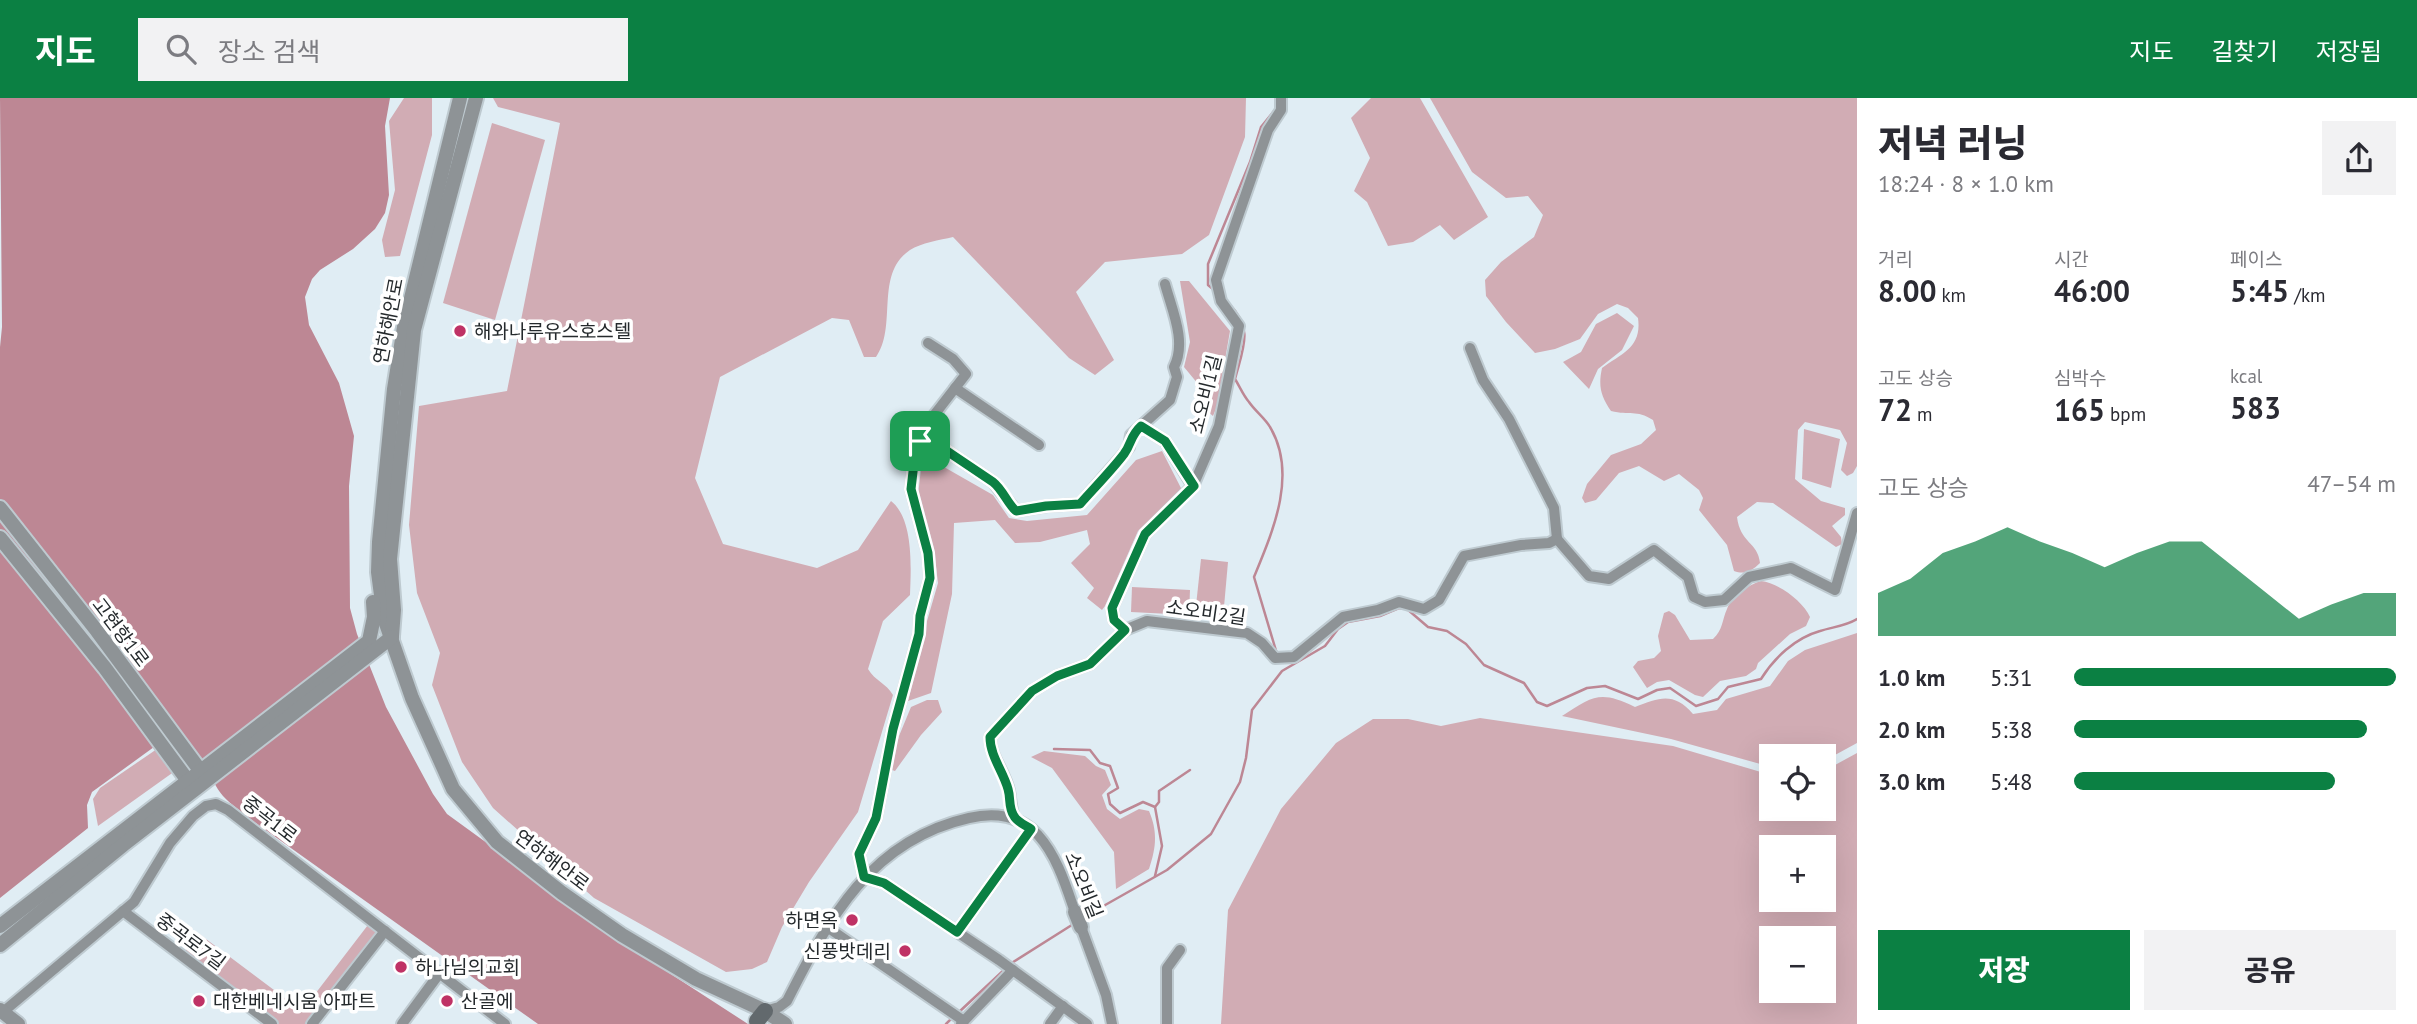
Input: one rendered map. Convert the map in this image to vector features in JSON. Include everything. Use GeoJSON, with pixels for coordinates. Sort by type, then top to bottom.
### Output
{"type":"FeatureCollection","features":[{"type":"Feature","properties":{"kind":"street","name":"연하해안로"},"geometry":{"type":"LineString","coordinates":[[460,98],[404,327],[394,389],[377,572],[384,618],[412,698],[453,789],[497,842],[562,893],[622,935],[759,1019],[785,1024]]}},
{"type":"Feature","properties":{"kind":"street","name":"연하해안로"},"geometry":{"type":"LineString","coordinates":[[392,637],[394,610],[390,559],[414,330],[476,98]]}},
{"type":"Feature","properties":{"kind":"street","name":"소오비1길"},"geometry":{"type":"LineString","coordinates":[[1125,630],[1114,620],[1112,608],[1145,534],[1194,486],[1219,426],[1239,326],[1221,301],[1216,281],[1268,130],[1281,110],[1281,98]]}},
{"type":"Feature","properties":{"kind":"street"},"geometry":{"type":"LineString","coordinates":[[920,441],[935,443],[999,486],[1016,511],[1080,504],[1129,447],[1131,435],[1170,400],[1177,377],[1174,367],[1181,345],[1165,284]]}},
{"type":"Feature","properties":{"kind":"street"},"geometry":{"type":"LineString","coordinates":[[928,343],[953,359],[966,374],[924,428],[916,446],[911,489],[928,553],[930,578],[920,616],[919,634],[893,729],[876,818],[859,854],[864,877],[884,883],[999,960],[1087,1024]]}},
{"type":"Feature","properties":{"kind":"street"},"geometry":{"type":"LineString","coordinates":[[1470,348],[1483,380],[1508,419],[1554,508],[1557,539],[1589,576],[1609,579],[1654,550],[1688,577],[1694,597],[1705,602],[1724,600],[1749,577],[1791,568],[1835,590],[1857,513]]}},
{"type":"Feature","properties":{"kind":"street"},"geometry":{"type":"LineString","coordinates":[[955,388],[1039,445]]}},
{"type":"Feature","properties":{"kind":"street"},"geometry":{"type":"LineString","coordinates":[[1141,426],[1165,441],[1194,486]]}},
{"type":"Feature","properties":{"kind":"street","name":"고현항1로"},"geometry":{"type":"LineString","coordinates":[[0,508],[97,631],[204,776]]}},
{"type":"Feature","properties":{"kind":"street","name":"고현항1로"},"geometry":{"type":"LineString","coordinates":[[0,538],[105,668],[192,786]]}},
{"type":"Feature","properties":{"kind":"street","name":"소오비2길"},"geometry":{"type":"LineString","coordinates":[[1125,630],[1147,621],[1247,633],[1262,643],[1275,658],[1294,657],[1343,617],[1378,610],[1399,602],[1424,609],[1439,600],[1464,556],[1521,545],[1549,543],[1557,539]]}},
{"type":"Feature","properties":{"kind":"street"},"geometry":{"type":"LineString","coordinates":[[0,926],[123,845],[371,638],[374,617],[372,596],[377,572]]}},
{"type":"Feature","properties":{"kind":"street"},"geometry":{"type":"LineString","coordinates":[[1015,819],[1009,806],[1009,792],[990,748],[990,737],[1032,691],[1057,676],[1090,664],[1125,630]]}},
{"type":"Feature","properties":{"kind":"street"},"geometry":{"type":"LineString","coordinates":[[204,776],[392,637]]}},
{"type":"Feature","properties":{"kind":"street","name":"중곡1로"},"geometry":{"type":"LineString","coordinates":[[2,1011],[134,902],[183,825],[206,806],[216,804],[228,810],[505,1024]]}},
{"type":"Feature","properties":{"kind":"street","name":"소오비길"},"geometry":{"type":"LineString","coordinates":[[759,1019],[787,1001],[827,927],[864,877],[915,836],[950,822],[1002,814],[1031,829],[1052,856],[1106,995],[1112,1024]]}},
{"type":"Feature","properties":{"kind":"street"},"geometry":{"type":"LineString","coordinates":[[957,932],[1031,829]]}},
{"type":"Feature","properties":{"kind":"street"},"geometry":{"type":"LineString","coordinates":[[0,945],[71,880]]}},
{"type":"Feature","properties":{"kind":"street","name":"중곡로7길"},"geometry":{"type":"LineString","coordinates":[[124,911],[272,1024]]}},
{"type":"Feature","properties":{"kind":"street"},"geometry":{"type":"LineString","coordinates":[[827,927],[962,1022],[1013,970]]}},
{"type":"Feature","properties":{"kind":"street"},"geometry":{"type":"LineString","coordinates":[[312,1024],[385,931]]}},
{"type":"Feature","properties":{"kind":"street"},"geometry":{"type":"LineString","coordinates":[[1167,1024],[1167,968],[1180,950]]}},
{"type":"Feature","properties":{"kind":"street"},"geometry":{"type":"LineString","coordinates":[[402,1024],[439,974]]}},
{"type":"Feature","properties":{"kind":"street"},"geometry":{"type":"LineString","coordinates":[[1050,1024],[1063,1006]]}},
{"type":"Feature","properties":{"kind":"street"},"geometry":{"type":"LineString","coordinates":[[2,1011],[18,1024]]}},
{"type":"Feature","properties":{"kind":"shaded area"},"geometry":{"type":"Polygon","coordinates":[[[0,98],[390,98],[385,126],[389,195],[385,213],[375,229],[353,249],[320,270],[312,279],[305,297],[309,325],[339,383],[354,436],[349,486],[350,608],[357,634],[386,707],[433,794],[447,814],[643,956],[748,1024],[538,1024],[253,821],[223,796],[192,747],[175,737],[165,739],[92,792],[87,805],[88,828],[0,898],[0,98]]]}},
{"type":"Feature","properties":{"kind":"shaded area"},"geometry":{"type":"Polygon","coordinates":[[[404,98],[432,98],[432,135],[400,256],[385,257],[382,240],[395,190],[389,121],[404,98]]]}},
{"type":"Feature","properties":{"kind":"shaded area"},"geometry":{"type":"Polygon","coordinates":[[[493,98],[1246,98],[1245,137],[1209,235],[1182,254],[1105,262],[1076,292],[1114,360],[1095,375],[1069,358],[953,237],[914,248],[899,260],[889,286],[886,331],[876,357],[864,357],[849,320],[832,318],[720,377],[695,478],[723,544],[817,568],[858,550],[891,501],[904,519],[910,545],[910,595],[883,621],[868,669],[893,695],[858,812],[809,882],[782,927],[767,962],[752,969],[726,972],[594,898],[493,808],[462,762],[432,685],[440,653],[417,593],[409,525],[419,406],[507,391],[560,123],[498,107],[493,98]]]}},
{"type":"Feature","properties":{"kind":"shaded area"},"geometry":{"type":"Polygon","coordinates":[[[1371,98],[1420,98],[1488,217],[1454,240],[1440,225],[1413,242],[1388,246],[1367,202],[1354,191],[1370,158],[1351,118],[1371,98]]]}},
{"type":"Feature","properties":{"kind":"shaded area"},"geometry":{"type":"Polygon","coordinates":[[[1430,98],[1857,98],[1857,466],[1853,473],[1847,476],[1841,470],[1847,443],[1840,430],[1805,422],[1798,430],[1795,479],[1821,501],[1845,508],[1845,515],[1832,526],[1841,537],[1842,544],[1836,547],[1773,503],[1757,502],[1737,517],[1742,532],[1759,556],[1760,563],[1748,572],[1734,571],[1727,545],[1699,510],[1703,498],[1699,490],[1679,474],[1664,481],[1639,466],[1619,473],[1596,500],[1585,503],[1582,498],[1587,484],[1611,455],[1641,444],[1656,430],[1653,420],[1647,417],[1611,411],[1601,391],[1602,368],[1634,343],[1638,318],[1628,308],[1617,304],[1598,314],[1580,339],[1555,349],[1535,353],[1486,296],[1485,280],[1501,262],[1534,237],[1543,215],[1528,196],[1506,198],[1472,172],[1430,98]]]}},
{"type":"Feature","properties":{"kind":"shaded area"},"geometry":{"type":"Polygon","coordinates":[[[492,123],[545,140],[495,320],[443,303],[492,123]]]}},
{"type":"Feature","properties":{"kind":"shaded area"},"geometry":{"type":"Polygon","coordinates":[[[1180,281],[1189,281],[1230,331],[1213,416],[1206,410],[1203,390],[1184,367],[1190,342],[1180,281]]]}},
{"type":"Feature","properties":{"kind":"shaded area"},"geometry":{"type":"Polygon","coordinates":[[[1617,313],[1634,326],[1622,350],[1598,369],[1589,389],[1563,362],[1581,352],[1596,324],[1617,313]]]}},
{"type":"Feature","properties":{"kind":"shaded area"},"geometry":{"type":"Polygon","coordinates":[[[1804,429],[1840,439],[1831,488],[1802,479],[1804,429]]]}},
{"type":"Feature","properties":{"kind":"shaded area"},"geometry":{"type":"Polygon","coordinates":[[[1162,451],[1182,490],[1138,531],[1102,610],[1087,598],[1094,588],[1071,563],[1090,544],[1087,530],[1040,542],[1015,543],[995,520],[954,523],[952,594],[931,693],[908,701],[938,583],[934,551],[918,495],[922,460],[930,459],[993,495],[1009,518],[1027,521],[1087,515],[1136,460],[1162,451]]]}},
{"type":"Feature","properties":{"kind":"shaded area"},"geometry":{"type":"Polygon","coordinates":[[[1201,559],[1228,562],[1223,618],[1195,615],[1201,559]]]}},
{"type":"Feature","properties":{"kind":"shaded area"},"geometry":{"type":"Polygon","coordinates":[[[1761,581],[1782,589],[1802,605],[1810,617],[1806,626],[1790,634],[1746,676],[1720,681],[1703,697],[1669,680],[1657,682],[1647,688],[1633,667],[1638,661],[1654,658],[1661,651],[1658,636],[1664,613],[1669,611],[1675,615],[1690,640],[1713,639],[1737,595],[1761,581]]]}},
{"type":"Feature","properties":{"kind":"shaded area"},"geometry":{"type":"Polygon","coordinates":[[[1132,587],[1190,590],[1189,615],[1131,612],[1132,587]]]}},
{"type":"Feature","properties":{"kind":"shaded area"},"geometry":{"type":"Polygon","coordinates":[[[1857,633],[1857,743],[1836,754],[1836,744],[1759,744],[1759,764],[1671,739],[1562,716],[1589,700],[1605,697],[1635,707],[1659,699],[1673,699],[1693,714],[1717,710],[1726,699],[1770,686],[1788,661],[1805,650],[1857,633]]]}},
{"type":"Feature","properties":{"kind":"shaded area"},"geometry":{"type":"Polygon","coordinates":[[[927,700],[938,700],[942,712],[895,771],[889,769],[911,707],[927,700]]]}},
{"type":"Feature","properties":{"kind":"shaded area"},"geometry":{"type":"Polygon","coordinates":[[[1480,718],[1673,746],[1759,771],[1759,821],[1836,821],[1836,764],[1857,753],[1857,1024],[1221,1024],[1228,910],[1281,809],[1336,743],[1373,719],[1408,719],[1441,726],[1480,718]]]}},
{"type":"Feature","properties":{"kind":"shaded area"},"geometry":{"type":"Polygon","coordinates":[[[173,738],[189,743],[196,756],[98,826],[93,799],[100,788],[173,738]]]}},
{"type":"Feature","properties":{"kind":"shaded area"},"geometry":{"type":"Polygon","coordinates":[[[1044,751],[1085,756],[1105,770],[1111,785],[1102,795],[1107,809],[1120,819],[1139,809],[1149,811],[1155,840],[1149,869],[1116,889],[1114,852],[1052,768],[1031,757],[1044,751]]]}},
{"type":"Feature","properties":{"kind":"shaded area"},"geometry":{"type":"Polygon","coordinates":[[[371,921],[385,931],[312,1024],[272,1024],[182,955],[198,933],[302,1011],[371,921]]]}},
{"type":"Feature","properties":{"kind":"waterway"},"geometry":{"type":"LineString","coordinates":[[1214,290],[1208,285],[1208,264],[1250,162],[1261,127],[1274,111]]}},
{"type":"Feature","properties":{"kind":"waterway"},"geometry":{"type":"LineString","coordinates":[[1229,304],[1237,313],[1244,331],[1243,348],[1235,379],[1270,427],[1282,464],[1280,502],[1254,577],[1277,654]]}},
{"type":"Feature","properties":{"kind":"waterway"},"geometry":{"type":"LineString","coordinates":[[1084,917],[1167,870],[1211,834],[1240,782],[1252,710],[1282,671],[1325,646],[1338,629],[1348,622],[1380,616],[1399,608],[1407,609],[1428,627],[1447,631],[1466,644],[1484,665],[1524,683],[1537,702],[1547,706],[1587,688],[1605,686],[1638,699],[1657,690],[1670,688],[1696,706],[1718,699],[1728,687],[1761,679],[1779,656],[1802,638],[1857,619]]}},
{"type":"Feature","properties":{"kind":"waterway"},"geometry":{"type":"LineString","coordinates":[[1054,749],[1090,750],[1100,763],[1110,766],[1118,788],[1108,794],[1110,804],[1120,813],[1143,802],[1155,807],[1162,846],[1155,876]]}},
{"type":"Feature","properties":{"kind":"waterway"},"geometry":{"type":"LineString","coordinates":[[1155,807],[1159,802],[1159,791],[1190,770]]}},
{"type":"Feature","properties":{"kind":"waterway"},"geometry":{"type":"LineString","coordinates":[[1010,964],[1075,923]]}},
{"type":"Feature","properties":{"kind":"waterway"},"geometry":{"type":"LineString","coordinates":[[959,1012],[1005,969]]}},
{"type":"Feature","properties":{"kind":"waterway"},"geometry":{"type":"LineString","coordinates":[[946,1024],[954,1016]]}},
{"type":"Feature","properties":{"kind":"place","name":"해와나루유스호스텔"},"geometry":{"type":"Point","coordinates":[460,331]}},
{"type":"Feature","properties":{"kind":"place","name":"하면옥"},"geometry":{"type":"Point","coordinates":[852,920]}},
{"type":"Feature","properties":{"kind":"place","name":"신풍밧데리"},"geometry":{"type":"Point","coordinates":[905,951]}},
{"type":"Feature","properties":{"kind":"place","name":"하나님의교회"},"geometry":{"type":"Point","coordinates":[401,967]}},
{"type":"Feature","properties":{"kind":"place","name":"대한베네시움 아파트"},"geometry":{"type":"Point","coordinates":[199,1001]}},
{"type":"Feature","properties":{"kind":"place","name":"산골에"},"geometry":{"type":"Point","coordinates":[447,1001]}},
{"type":"Feature","properties":{"kind":"route"},"geometry":{"type":"LineString","coordinates":[[1141,426],[1165,441],[1194,486],[1145,534],[1112,608],[1114,620],[1125,630],[1090,664],[1057,676],[1032,691],[990,737],[990,748],[1009,792],[1009,806],[1015,819],[1031,829],[957,932],[884,883],[864,877],[859,854],[876,818],[893,729],[919,634],[920,616],[930,578],[928,553],[911,489],[916,446],[920,441],[935,443],[999,486],[1016,511],[1080,504],[1122,456],[1129,447],[1131,435],[1141,426]]}}]}
